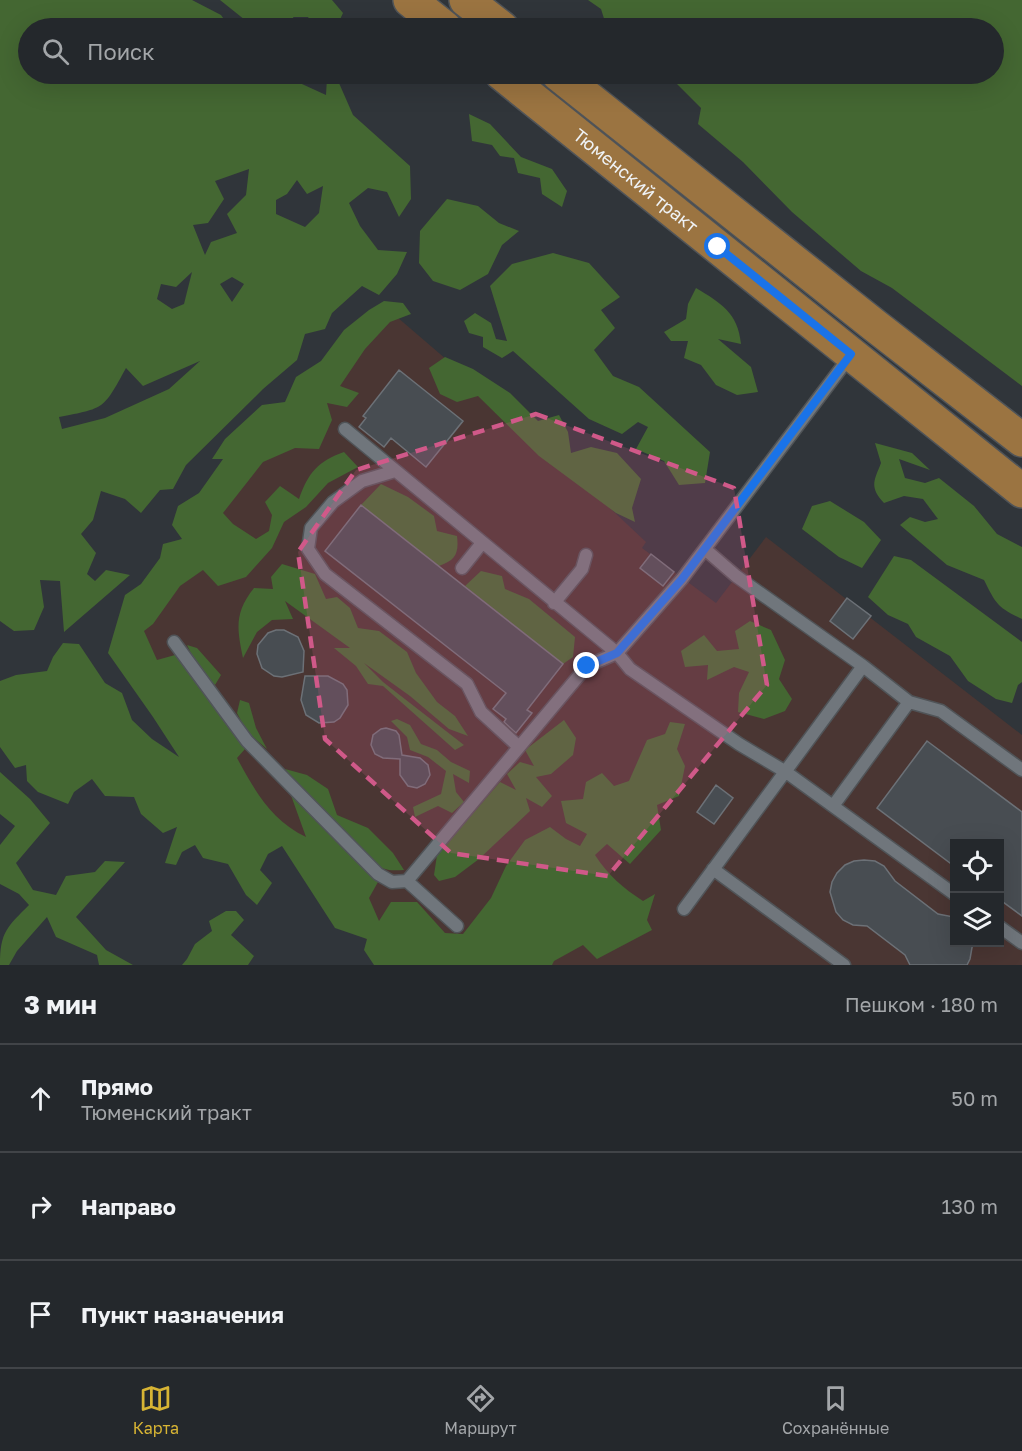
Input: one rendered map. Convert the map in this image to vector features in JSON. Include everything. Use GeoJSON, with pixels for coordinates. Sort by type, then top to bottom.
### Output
{"type":"FeatureCollection","features":[{"type":"Feature","properties":{"kind":"main road"},"geometry":{"type":"LineString","coordinates":[[410,0],[433,18]]}},
{"type":"Feature","properties":{"kind":"main road"},"geometry":{"type":"LineString","coordinates":[[466,0],[489,18]]}},
{"type":"Feature","properties":{"kind":"main road","name":"Тюменский тракт"},"geometry":{"type":"LineString","coordinates":[[514,84],[1022,491]]}},
{"type":"Feature","properties":{"kind":"main road","name":"Тюменский тракт"},"geometry":{"type":"LineString","coordinates":[[571,84],[1022,440]]}},
{"type":"Feature","properties":{"kind":"lane"},"geometry":{"type":"LineString","coordinates":[[407,881],[587,666],[617,653],[706,550],[851,354]]}},
{"type":"Feature","properties":{"kind":"lane"},"geometry":{"type":"LineString","coordinates":[[345,429],[617,653],[630,669],[739,744],[786,772],[953,893]]}},
{"type":"Feature","properties":{"kind":"lane"},"geometry":{"type":"LineString","coordinates":[[395,471],[362,481],[333,502],[311,528],[308,549],[326,574],[467,684],[481,712],[519,747]]}},
{"type":"Feature","properties":{"kind":"lane"},"geometry":{"type":"LineString","coordinates":[[462,568],[482,543]]}},
{"type":"Feature","properties":{"kind":"lane"},"geometry":{"type":"LineString","coordinates":[[706,550],[736,576],[863,666],[909,702],[941,711],[1022,770]]}},
{"type":"Feature","properties":{"kind":"lane"},"geometry":{"type":"LineString","coordinates":[[554,603],[582,569],[586,555]]}},
{"type":"Feature","properties":{"kind":"lane"},"geometry":{"type":"LineString","coordinates":[[174,642],[247,741],[378,874],[392,882],[407,881],[457,926]]}},
{"type":"Feature","properties":{"kind":"lane"},"geometry":{"type":"LineString","coordinates":[[684,909],[863,666]]}},
{"type":"Feature","properties":{"kind":"lane"},"geometry":{"type":"LineString","coordinates":[[833,806],[909,702]]}},
{"type":"Feature","properties":{"kind":"lane"},"geometry":{"type":"LineString","coordinates":[[713,869],[844,965]]}},
{"type":"Feature","properties":{"kind":"lane"},"geometry":{"type":"LineString","coordinates":[[1004,930],[1022,943]]}},
{"type":"Feature","properties":{"kind":"highlighted area"},"geometry":{"type":"Polygon","coordinates":[[[536,414],[734,488],[767,685],[608,876],[451,853],[325,739],[298,552],[356,470],[536,414]]]}},
{"type":"Feature","properties":{"kind":"shaded area"},"geometry":{"type":"Polygon","coordinates":[[[390,311],[510,414],[646,542],[642,548],[716,603],[766,537],[1022,735],[1022,965],[386,965],[125,622],[390,311]]]}},
{"type":"Feature","properties":{"kind":"green space"},"geometry":{"type":"Polygon","coordinates":[[[0,0],[192,0],[223,18],[18,18],[18,84],[302,84],[326,95],[327,84],[339,84],[353,115],[410,166],[411,199],[399,217],[387,192],[368,188],[349,203],[360,226],[378,250],[407,252],[397,274],[379,295],[362,286],[332,313],[325,329],[305,334],[297,360],[263,389],[186,465],[173,489],[160,490],[141,513],[125,499],[101,491],[93,520],[81,534],[96,553],[87,574],[95,581],[106,570],[130,575],[64,632],[60,581],[40,580],[44,607],[34,630],[14,631],[0,621],[0,0]],[[249,169],[215,181],[224,199],[208,223],[193,225],[205,255],[211,242],[237,233],[227,214],[246,195],[249,169]],[[297,180],[287,194],[276,200],[276,214],[305,227],[319,213],[323,186],[307,194],[297,180]],[[192,272],[176,287],[161,284],[157,299],[172,309],[184,304],[192,272]],[[232,277],[220,284],[232,302],[244,284],[232,277]],[[200,361],[143,386],[126,368],[107,400],[101,405],[94,409],[59,417],[62,429],[105,418],[169,389],[200,361]]]}},
{"type":"Feature","properties":{"kind":"green space"},"geometry":{"type":"Polygon","coordinates":[[[220,0],[332,0],[343,13],[341,18],[242,18],[220,0]]]}},
{"type":"Feature","properties":{"kind":"green space"},"geometry":{"type":"Polygon","coordinates":[[[588,0],[1022,0],[1022,386],[892,288],[861,271],[792,212],[743,162],[698,124],[701,108],[677,84],[1004,84],[1004,18],[604,18],[601,9],[588,0]]]}},
{"type":"Feature","properties":{"kind":"green space"},"geometry":{"type":"Polygon","coordinates":[[[469,114],[490,124],[521,157],[552,169],[567,191],[562,207],[542,194],[540,178],[518,173],[514,158],[500,156],[492,145],[472,141],[469,114]]]}},
{"type":"Feature","properties":{"kind":"green space"},"geometry":{"type":"Polygon","coordinates":[[[447,199],[478,206],[499,223],[519,231],[502,245],[488,274],[460,290],[433,281],[419,263],[420,231],[447,199]]]}},
{"type":"Feature","properties":{"kind":"green space"},"geometry":{"type":"Polygon","coordinates":[[[553,253],[589,263],[620,297],[601,310],[615,328],[594,350],[613,376],[639,387],[710,452],[705,483],[679,485],[664,461],[636,449],[648,427],[638,422],[622,434],[589,419],[513,351],[502,358],[483,347],[483,337],[469,333],[464,321],[475,313],[491,323],[496,339],[507,341],[490,286],[512,264],[553,253]]]}},
{"type":"Feature","properties":{"kind":"green space"},"geometry":{"type":"Polygon","coordinates":[[[696,288],[720,304],[732,317],[741,344],[718,339],[751,367],[758,392],[737,395],[716,385],[701,365],[684,358],[688,341],[671,341],[664,332],[686,319],[688,304],[696,288]]]}},
{"type":"Feature","properties":{"kind":"green space"},"geometry":{"type":"Polygon","coordinates":[[[384,301],[403,303],[411,314],[390,322],[365,349],[340,386],[359,393],[347,407],[327,403],[332,420],[319,449],[295,448],[263,462],[223,513],[233,524],[256,539],[269,531],[272,515],[265,502],[280,486],[299,499],[306,482],[315,469],[327,459],[344,452],[358,467],[328,483],[306,507],[284,522],[272,548],[246,577],[218,586],[203,570],[180,586],[153,624],[144,631],[157,660],[175,655],[245,749],[237,758],[265,804],[283,822],[306,837],[288,787],[378,882],[369,898],[379,921],[391,902],[417,902],[445,933],[463,934],[491,898],[506,866],[525,840],[550,827],[580,846],[587,834],[566,823],[561,801],[583,799],[586,782],[602,773],[614,786],[629,781],[647,740],[665,734],[670,722],[685,724],[677,749],[685,766],[679,796],[657,805],[661,830],[630,864],[607,844],[595,855],[616,881],[643,901],[655,894],[647,920],[652,930],[597,959],[583,945],[554,961],[552,965],[374,965],[364,950],[367,939],[335,928],[282,846],[268,854],[260,870],[272,883],[257,905],[246,895],[228,864],[203,858],[195,845],[182,852],[176,865],[165,863],[177,827],[163,833],[141,814],[134,797],[105,796],[92,779],[74,792],[68,804],[38,792],[27,781],[26,765],[15,768],[0,747],[0,681],[16,675],[47,671],[63,643],[79,644],[105,683],[122,693],[132,720],[152,739],[179,757],[108,653],[125,595],[141,584],[160,558],[163,544],[182,539],[172,525],[178,506],[199,493],[223,459],[212,459],[225,439],[262,405],[285,402],[296,377],[321,361],[344,330],[384,301]]]}},
{"type":"Feature","properties":{"kind":"green space"},"geometry":{"type":"Polygon","coordinates":[[[445,357],[473,369],[510,393],[538,421],[559,415],[568,432],[571,453],[591,447],[617,453],[641,479],[632,508],[635,522],[616,513],[539,456],[478,396],[457,402],[440,394],[429,368],[445,357]]]}},
{"type":"Feature","properties":{"kind":"green space"},"geometry":{"type":"Polygon","coordinates":[[[875,443],[912,453],[930,470],[899,459],[905,478],[925,483],[939,478],[974,506],[997,534],[1022,547],[1022,619],[998,604],[984,580],[947,565],[900,525],[910,517],[925,522],[938,519],[923,499],[904,496],[884,503],[879,497],[874,484],[881,463],[875,443]]]}},
{"type":"Feature","properties":{"kind":"green space"},"geometry":{"type":"Polygon","coordinates":[[[381,484],[408,497],[434,516],[437,531],[457,536],[457,551],[453,558],[439,566],[361,505],[381,484]]]}},
{"type":"Feature","properties":{"kind":"green space"},"geometry":{"type":"Polygon","coordinates":[[[830,501],[864,522],[881,540],[862,568],[839,557],[802,529],[812,506],[830,501]]]}},
{"type":"Feature","properties":{"kind":"green space"},"geometry":{"type":"Polygon","coordinates":[[[894,556],[911,560],[1022,642],[1022,682],[1018,685],[1012,703],[996,699],[968,681],[950,656],[916,637],[908,624],[888,615],[868,597],[894,556]]]}},
{"type":"Feature","properties":{"kind":"green space"},"geometry":{"type":"Polygon","coordinates":[[[282,564],[315,574],[326,599],[337,597],[350,608],[358,628],[379,631],[407,652],[416,673],[437,702],[455,716],[468,736],[449,729],[410,696],[364,663],[383,682],[464,745],[455,750],[383,686],[368,684],[356,666],[334,648],[350,648],[285,601],[293,619],[272,620],[257,632],[243,658],[239,622],[243,605],[254,588],[273,589],[271,577],[282,564]]]}},
{"type":"Feature","properties":{"kind":"green space"},"geometry":{"type":"Polygon","coordinates":[[[481,571],[502,576],[505,589],[529,599],[575,637],[573,657],[563,664],[465,586],[481,571]]]}},
{"type":"Feature","properties":{"kind":"green space"},"geometry":{"type":"Polygon","coordinates":[[[750,621],[771,630],[785,660],[779,679],[792,699],[785,711],[764,719],[738,712],[739,693],[749,672],[734,667],[707,680],[708,665],[685,667],[681,651],[704,635],[717,651],[739,649],[735,631],[750,621]]]}},
{"type":"Feature","properties":{"kind":"green space"},"geometry":{"type":"Polygon","coordinates":[[[187,645],[197,648],[221,675],[215,685],[198,668],[187,645]]]}},
{"type":"Feature","properties":{"kind":"green space"},"geometry":{"type":"Polygon","coordinates":[[[240,700],[249,703],[256,728],[267,749],[247,732],[237,713],[240,700]]]}},
{"type":"Feature","properties":{"kind":"green space"},"geometry":{"type":"Polygon","coordinates":[[[397,719],[410,725],[421,744],[437,750],[451,762],[470,771],[469,783],[453,774],[456,792],[464,802],[452,813],[438,806],[415,817],[413,807],[441,794],[446,771],[428,757],[410,750],[407,737],[391,721],[397,719]]]}},
{"type":"Feature","properties":{"kind":"green space"},"geometry":{"type":"Polygon","coordinates":[[[564,720],[576,738],[573,755],[551,774],[536,777],[552,796],[542,807],[526,798],[530,811],[479,859],[455,877],[439,881],[434,875],[437,855],[500,782],[516,790],[507,774],[520,762],[534,766],[525,750],[564,720]]]}},
{"type":"Feature","properties":{"kind":"green space"},"geometry":{"type":"Polygon","coordinates":[[[285,769],[307,775],[328,789],[337,815],[368,828],[393,853],[404,870],[385,869],[365,854],[318,807],[285,769]]]}},
{"type":"Feature","properties":{"kind":"green space"},"geometry":{"type":"Polygon","coordinates":[[[0,772],[30,799],[50,823],[16,863],[33,890],[56,895],[66,876],[95,872],[105,861],[125,862],[76,917],[106,950],[133,965],[99,965],[97,955],[56,937],[47,917],[17,951],[9,965],[0,965],[3,937],[15,919],[29,905],[19,894],[0,884],[0,845],[15,826],[0,814],[0,772]]]}},
{"type":"Feature","properties":{"kind":"green space"},"geometry":{"type":"Polygon","coordinates":[[[226,911],[236,911],[244,920],[231,935],[254,956],[248,965],[182,965],[195,944],[212,931],[209,921],[226,911]]]}},
{"type":"Feature","properties":{"kind":"building"},"geometry":{"type":"Polygon","coordinates":[[[399,370],[463,421],[426,467],[391,438],[384,447],[359,427],[366,418],[363,416],[399,370]]]}},
{"type":"Feature","properties":{"kind":"building"},"geometry":{"type":"Polygon","coordinates":[[[361,505],[563,664],[527,710],[532,713],[516,733],[504,722],[506,719],[493,709],[506,693],[325,551],[361,505]]]}},
{"type":"Feature","properties":{"kind":"building"},"geometry":{"type":"Polygon","coordinates":[[[651,554],[674,572],[663,586],[640,568],[651,554]]]}},
{"type":"Feature","properties":{"kind":"building"},"geometry":{"type":"Polygon","coordinates":[[[847,598],[871,616],[853,639],[830,621],[847,598]]]}},
{"type":"Feature","properties":{"kind":"building"},"geometry":{"type":"Polygon","coordinates":[[[284,630],[298,637],[304,651],[303,672],[282,677],[274,676],[262,668],[257,654],[258,645],[268,633],[284,630]]]}},
{"type":"Feature","properties":{"kind":"building"},"geometry":{"type":"Polygon","coordinates":[[[305,676],[328,676],[343,684],[347,690],[348,705],[340,718],[334,722],[319,723],[306,715],[301,700],[305,676]]]}},
{"type":"Feature","properties":{"kind":"building"},"geometry":{"type":"Polygon","coordinates":[[[386,728],[396,731],[399,735],[402,755],[420,758],[428,765],[430,775],[425,784],[417,788],[408,786],[400,775],[400,759],[383,758],[375,754],[371,745],[373,735],[386,728]]]}},
{"type":"Feature","properties":{"kind":"building"},"geometry":{"type":"Polygon","coordinates":[[[927,741],[1022,812],[1022,916],[1004,903],[1004,839],[950,839],[950,863],[877,808],[927,741]]]}},
{"type":"Feature","properties":{"kind":"building"},"geometry":{"type":"Polygon","coordinates":[[[716,785],[733,798],[714,824],[697,812],[716,785]]]}},
{"type":"Feature","properties":{"kind":"building"},"geometry":{"type":"Polygon","coordinates":[[[854,861],[875,861],[884,866],[895,881],[938,914],[950,916],[950,947],[972,947],[967,965],[910,965],[905,955],[867,926],[853,925],[843,920],[836,912],[830,892],[837,873],[845,865],[854,861]]]}},
{"type":"Feature","properties":{"kind":"route"},"geometry":{"type":"LineString","coordinates":[[587,666],[617,653],[682,579],[851,354],[718,247]]}}]}
